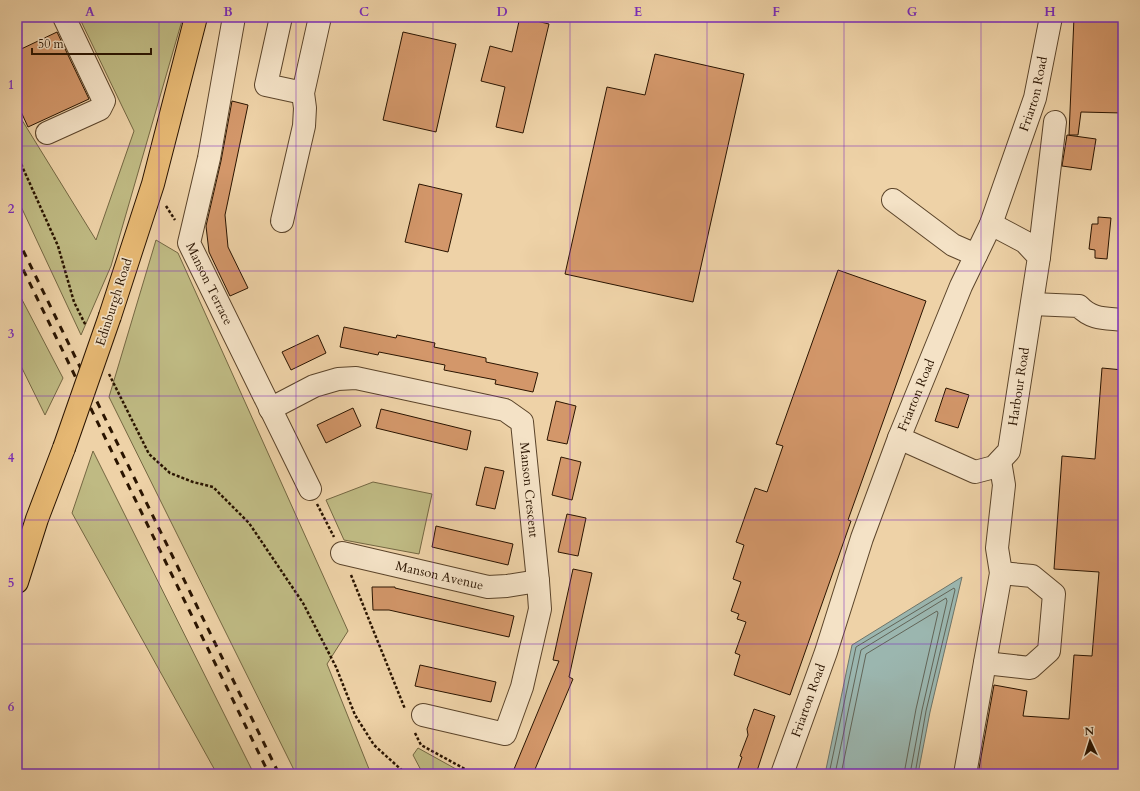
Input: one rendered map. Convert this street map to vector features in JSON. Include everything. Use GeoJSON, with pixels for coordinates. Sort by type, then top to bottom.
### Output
{"type":"FeatureCollection","features":[{"type":"Feature","properties":{"kind":"main road","name":"Edinburgh Road"},"geometry":{"type":"LineString","coordinates":[[17,582],[37,519],[64,448],[110,316],[153,184],[196,17]]}},
{"type":"Feature","properties":{"kind":"street"},"geometry":{"type":"LineString","coordinates":[[47,133],[100,109],[104,101],[64,17]]}},
{"type":"Feature","properties":{"kind":"street","name":"Manson Terrace"},"geometry":{"type":"LineString","coordinates":[[234,17],[209,158],[189,243],[310,489]]}},
{"type":"Feature","properties":{"kind":"street"},"geometry":{"type":"LineString","coordinates":[[281,17],[266,85],[303,93]]}},
{"type":"Feature","properties":{"kind":"street"},"geometry":{"type":"LineString","coordinates":[[282,221],[304,126],[305,108],[303,93],[320,17]]}},
{"type":"Feature","properties":{"kind":"street","name":"Friarton Road"},"geometry":{"type":"LineString","coordinates":[[782,774],[826,652],[862,538],[900,438],[961,286],[991,224],[1035,98],[1051,17]]}},
{"type":"Feature","properties":{"kind":"street","name":"Harbour Road"},"geometry":{"type":"LineString","coordinates":[[900,438],[974,472],[994,467],[1010,451],[1039,257],[1055,122]]}},
{"type":"Feature","properties":{"kind":"street"},"geometry":{"type":"LineString","coordinates":[[893,200],[953,245],[976,255]]}},
{"type":"Feature","properties":{"kind":"street"},"geometry":{"type":"LineString","coordinates":[[991,224],[1025,242],[1039,257]]}},
{"type":"Feature","properties":{"kind":"street"},"geometry":{"type":"LineString","coordinates":[[1032,304],[1079,306],[1095,318],[1123,320]]}},
{"type":"Feature","properties":{"kind":"street","name":"Manson Crescent"},"geometry":{"type":"LineString","coordinates":[[270,409],[314,386],[338,379],[356,378],[505,410],[522,422],[540,609],[522,686],[505,734],[419,723]]}},
{"type":"Feature","properties":{"kind":"street"},"geometry":{"type":"LineString","coordinates":[[965,774],[1001,573],[997,548],[1004,485],[1000,460]]}},
{"type":"Feature","properties":{"kind":"street","name":"Manson Avenue"},"geometry":{"type":"LineString","coordinates":[[342,553],[488,587],[507,586],[538,581]]}},
{"type":"Feature","properties":{"kind":"street"},"geometry":{"type":"LineString","coordinates":[[985,663],[1030,668],[1049,651],[1054,594],[1032,576],[1001,573]]}},
{"type":"Feature","properties":{"kind":"path"},"geometry":{"type":"LineString","coordinates":[[17,155],[58,246],[74,302],[88,330]]}},
{"type":"Feature","properties":{"kind":"path"},"geometry":{"type":"LineString","coordinates":[[153,184],[189,243]]}},
{"type":"Feature","properties":{"kind":"path"},"geometry":{"type":"LineString","coordinates":[[109,372],[149,454],[170,473],[193,482],[213,487],[249,523],[303,603],[336,667],[355,715],[374,745],[406,774]]}},
{"type":"Feature","properties":{"kind":"path"},"geometry":{"type":"LineString","coordinates":[[310,489],[342,553],[406,712],[419,723],[421,745],[474,774]]}},
{"type":"Feature","properties":{"kind":"shaded area"},"geometry":{"type":"Polygon","coordinates":[[[79,17],[183,17],[111,266],[81,335],[17,198],[17,112],[96,240],[134,131],[79,17]]]}},
{"type":"Feature","properties":{"kind":"shaded area"},"geometry":{"type":"Polygon","coordinates":[[[156,240],[178,253],[348,631],[327,664],[369,769],[375,774],[296,774],[109,397],[156,240]]]}},
{"type":"Feature","properties":{"kind":"shaded area"},"geometry":{"type":"Polygon","coordinates":[[[17,290],[63,378],[45,415],[17,358],[17,290]]]}},
{"type":"Feature","properties":{"kind":"shaded area"},"geometry":{"type":"Polygon","coordinates":[[[93,451],[254,774],[217,774],[72,513],[93,451]]]}},
{"type":"Feature","properties":{"kind":"shaded area"},"geometry":{"type":"Polygon","coordinates":[[[373,482],[432,494],[419,554],[344,540],[326,500],[373,482]]]}},
{"type":"Feature","properties":{"kind":"shaded area"},"geometry":{"type":"Polygon","coordinates":[[[418,748],[465,774],[423,774],[413,755],[418,748]]]}},
{"type":"Feature","properties":{"kind":"water"},"geometry":{"type":"Polygon","coordinates":[[[962,577],[930,712],[918,774],[825,774],[852,645],[962,577]]]}},
{"type":"Feature","properties":{"kind":"building"},"geometry":{"type":"Polygon","coordinates":[[[520,17],[549,24],[523,133],[496,127],[505,87],[481,81],[490,46],[512,52],[520,17]]]}},
{"type":"Feature","properties":{"kind":"building"},"geometry":{"type":"Polygon","coordinates":[[[1074,17],[1123,17],[1123,113],[1081,112],[1078,135],[1069,135],[1074,17]]]}},
{"type":"Feature","properties":{"kind":"building"},"geometry":{"type":"Polygon","coordinates":[[[57,32],[89,99],[28,127],[17,103],[17,51],[57,32]]]}},
{"type":"Feature","properties":{"kind":"building"},"geometry":{"type":"Polygon","coordinates":[[[403,32],[456,44],[436,132],[383,120],[403,32]]]}},
{"type":"Feature","properties":{"kind":"building"},"geometry":{"type":"Polygon","coordinates":[[[655,54],[744,74],[693,302],[565,274],[607,87],[645,95],[655,54]]]}},
{"type":"Feature","properties":{"kind":"building"},"geometry":{"type":"Polygon","coordinates":[[[232,101],[248,105],[225,215],[228,247],[248,288],[230,296],[209,252],[206,226],[221,161],[232,101]]]}},
{"type":"Feature","properties":{"kind":"building"},"geometry":{"type":"Polygon","coordinates":[[[1067,135],[1096,139],[1091,170],[1062,166],[1067,135]]]}},
{"type":"Feature","properties":{"kind":"building"},"geometry":{"type":"Polygon","coordinates":[[[419,184],[462,194],[448,252],[405,242],[419,184]]]}},
{"type":"Feature","properties":{"kind":"building"},"geometry":{"type":"Polygon","coordinates":[[[1098,217],[1111,218],[1107,259],[1095,258],[1095,250],[1089,249],[1092,224],[1098,224],[1098,217]]]}},
{"type":"Feature","properties":{"kind":"building"},"geometry":{"type":"Polygon","coordinates":[[[838,270],[926,301],[848,520],[851,521],[790,695],[734,675],[740,655],[735,653],[746,622],[737,619],[739,614],[731,611],[741,582],[733,579],[744,545],[736,542],[755,488],[767,492],[783,446],[776,444],[838,270]]]}},
{"type":"Feature","properties":{"kind":"building"},"geometry":{"type":"Polygon","coordinates":[[[344,327],[396,338],[397,335],[435,343],[434,347],[486,358],[486,362],[538,373],[533,392],[495,384],[496,380],[444,370],[445,365],[379,352],[378,355],[340,347],[344,327]]]}},
{"type":"Feature","properties":{"kind":"building"},"geometry":{"type":"Polygon","coordinates":[[[318,335],[326,353],[291,370],[282,352],[318,335]]]}},
{"type":"Feature","properties":{"kind":"building"},"geometry":{"type":"Polygon","coordinates":[[[1102,368],[1123,370],[1123,774],[978,774],[994,685],[1027,691],[1023,716],[1069,719],[1074,655],[1092,656],[1099,572],[1054,569],[1062,456],[1095,459],[1102,368]]]}},
{"type":"Feature","properties":{"kind":"building"},"geometry":{"type":"Polygon","coordinates":[[[946,388],[969,395],[958,428],[935,421],[946,388]]]}},
{"type":"Feature","properties":{"kind":"building"},"geometry":{"type":"Polygon","coordinates":[[[556,401],[576,406],[567,444],[547,440],[556,401]]]}},
{"type":"Feature","properties":{"kind":"building"},"geometry":{"type":"Polygon","coordinates":[[[353,408],[361,426],[326,443],[317,425],[353,408]]]}},
{"type":"Feature","properties":{"kind":"building"},"geometry":{"type":"Polygon","coordinates":[[[381,409],[471,431],[467,450],[376,428],[381,409]]]}},
{"type":"Feature","properties":{"kind":"building"},"geometry":{"type":"Polygon","coordinates":[[[561,457],[581,462],[572,500],[552,495],[561,457]]]}},
{"type":"Feature","properties":{"kind":"building"},"geometry":{"type":"Polygon","coordinates":[[[485,467],[504,471],[495,509],[476,505],[485,467]]]}},
{"type":"Feature","properties":{"kind":"building"},"geometry":{"type":"Polygon","coordinates":[[[567,514],[586,518],[578,556],[558,552],[567,514]]]}},
{"type":"Feature","properties":{"kind":"building"},"geometry":{"type":"Polygon","coordinates":[[[436,526],[513,544],[508,565],[432,547],[436,526]]]}},
{"type":"Feature","properties":{"kind":"building"},"geometry":{"type":"Polygon","coordinates":[[[573,569],[592,573],[569,677],[573,679],[533,774],[512,774],[559,661],[553,660],[573,569]]]}},
{"type":"Feature","properties":{"kind":"building"},"geometry":{"type":"Polygon","coordinates":[[[372,587],[395,587],[514,616],[509,637],[389,610],[373,610],[372,587]]]}},
{"type":"Feature","properties":{"kind":"building"},"geometry":{"type":"Polygon","coordinates":[[[420,665],[496,682],[491,702],[415,686],[420,665]]]}},
{"type":"Feature","properties":{"kind":"building"},"geometry":{"type":"Polygon","coordinates":[[[754,709],[775,716],[756,774],[736,774],[742,757],[740,756],[748,735],[747,729],[754,709]]]}},
{"type":"Feature","properties":{"kind":"railway"},"geometry":{"type":"LineString","coordinates":[[17,238],[279,774]]}},
{"type":"Feature","properties":{"kind":"railway"},"geometry":{"type":"LineString","coordinates":[[17,257],[269,774]]}}]}
